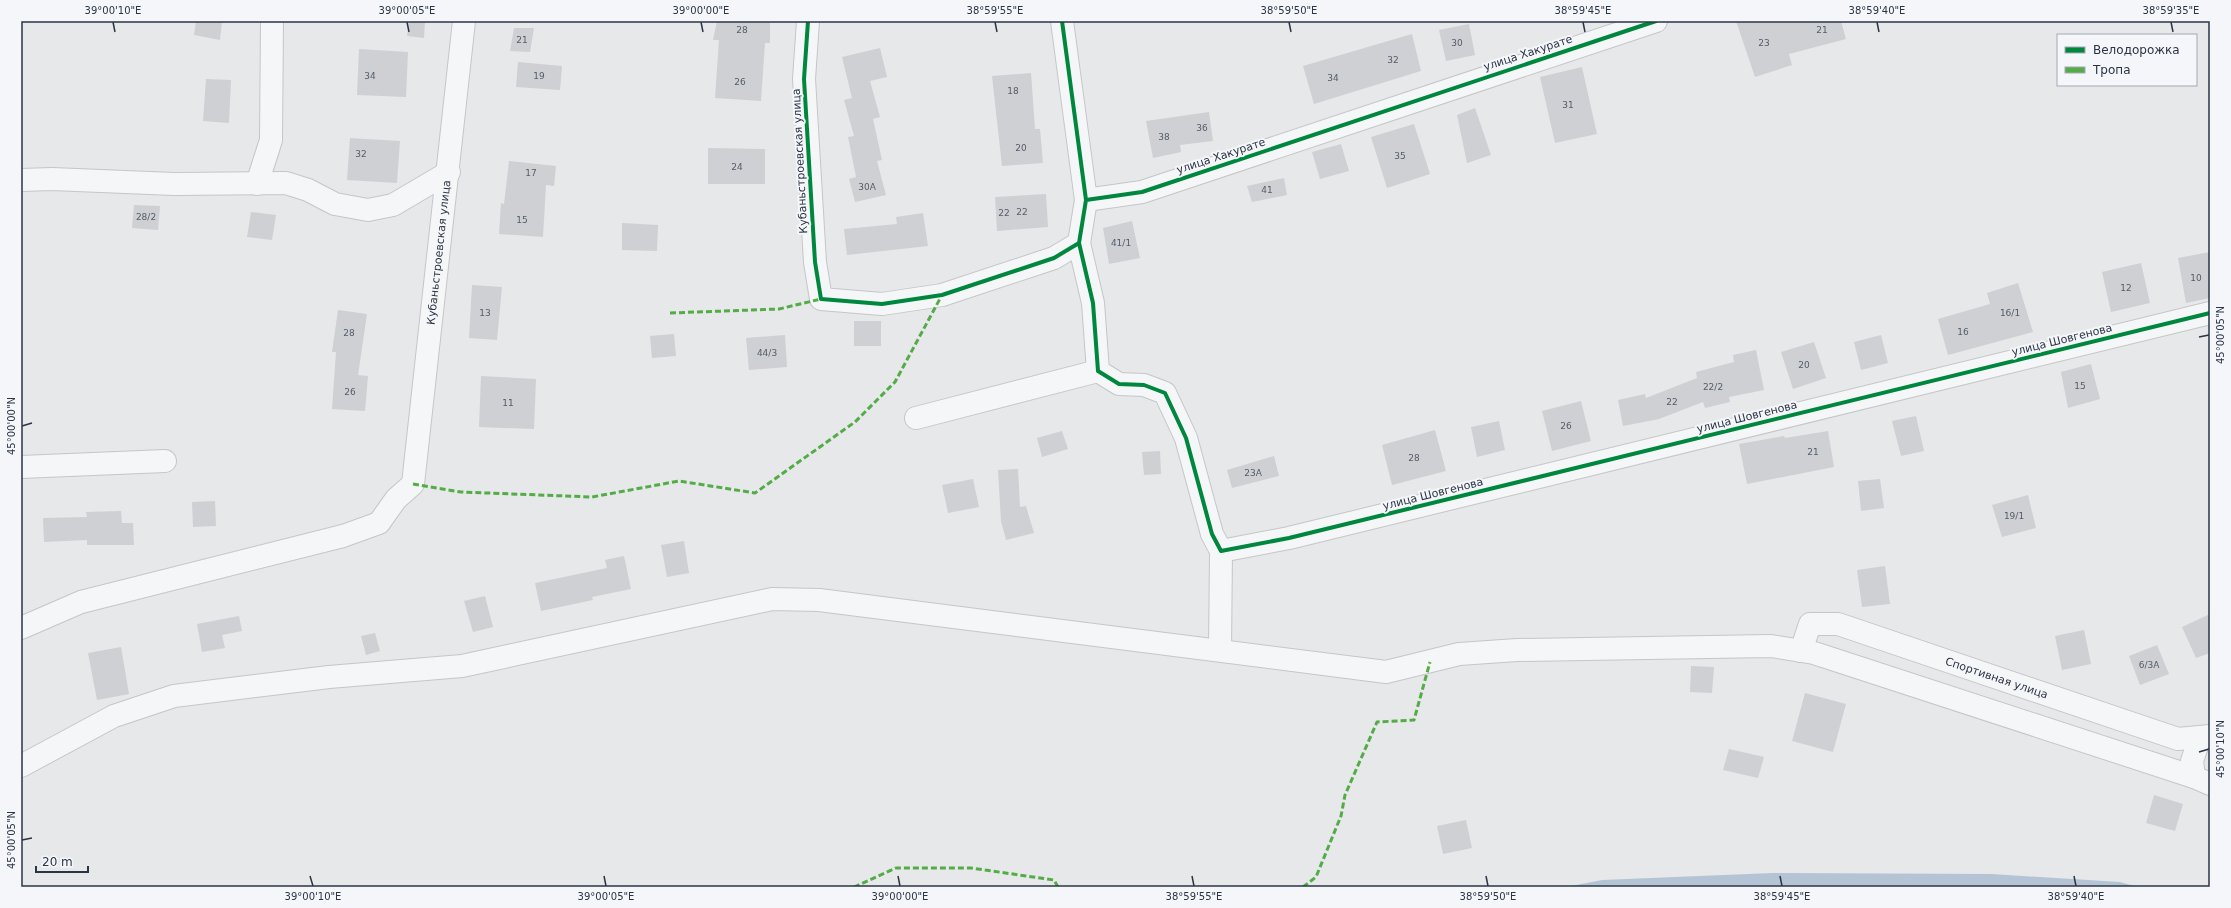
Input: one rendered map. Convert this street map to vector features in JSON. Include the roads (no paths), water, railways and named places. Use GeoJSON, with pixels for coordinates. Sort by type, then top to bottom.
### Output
{"type":"FeatureCollection","features":[{"type":"Feature","properties":{"kind":"street"},"geometry":{"type":"LineString","coordinates":[[257,184],[271,140],[272,21]]}},
{"type":"Feature","properties":{"kind":"street","name":"Кубаньстроевская улица"},"geometry":{"type":"LineString","coordinates":[[21,628],[81,602],[343,536],[379,523],[396,500],[412,484],[449,172],[464,21]]}},
{"type":"Feature","properties":{"kind":"street","name":"Кубаньстроевская улица"},"geometry":{"type":"LineString","coordinates":[[808,21],[804,79],[815,262],[821,299],[882,304],[942,295],[1054,258],[1079,243]]}},
{"type":"Feature","properties":{"kind":"street"},"geometry":{"type":"LineString","coordinates":[[1062,21],[1086,200],[1079,243],[1092,303],[1098,371]]}},
{"type":"Feature","properties":{"kind":"street","name":"улица Хакурате"},"geometry":{"type":"LineString","coordinates":[[1086,200],[1142,192],[1656,21]]}},
{"type":"Feature","properties":{"kind":"street"},"geometry":{"type":"LineString","coordinates":[[21,180],[67,180],[174,184],[286,183],[308,190],[335,204],[368,210],[393,205],[449,172]]}},
{"type":"Feature","properties":{"kind":"street","name":"улица Шовгенова"},"geometry":{"type":"LineString","coordinates":[[1221,551],[1289,538],[2210,313]]}},
{"type":"Feature","properties":{"kind":"street"},"geometry":{"type":"LineString","coordinates":[[916,418],[1098,371],[1119,384],[1144,385],[1165,393],[1186,438],[1212,534],[1221,551],[1220,650]]}},
{"type":"Feature","properties":{"kind":"street"},"geometry":{"type":"LineString","coordinates":[[21,467],[165,461]]}},
{"type":"Feature","properties":{"kind":"street"},"geometry":{"type":"LineString","coordinates":[[21,766],[114,716],[174,696],[329,677],[462,666],[772,599],[819,600],[1386,672],[1459,654],[1517,650],[1772,646],[1801,651],[1920,687],[2202,780]]}},
{"type":"Feature","properties":{"kind":"street","name":"Спортивная улица"},"geometry":{"type":"LineString","coordinates":[[1801,651],[1810,624],[1838,624],[2164,734],[2178,738],[2205,736]]}},
{"type":"Feature","properties":{"kind":"street"},"geometry":{"type":"LineString","coordinates":[[2202,780],[2192,761],[2205,736]]}},
{"type":"Feature","properties":{"kind":"water"},"geometry":{"type":"Polygon","coordinates":[[[1773,873],[1991,874],[2120,882],[2138,887],[1566,887],[1602,880],[1773,873]]]}}]}
